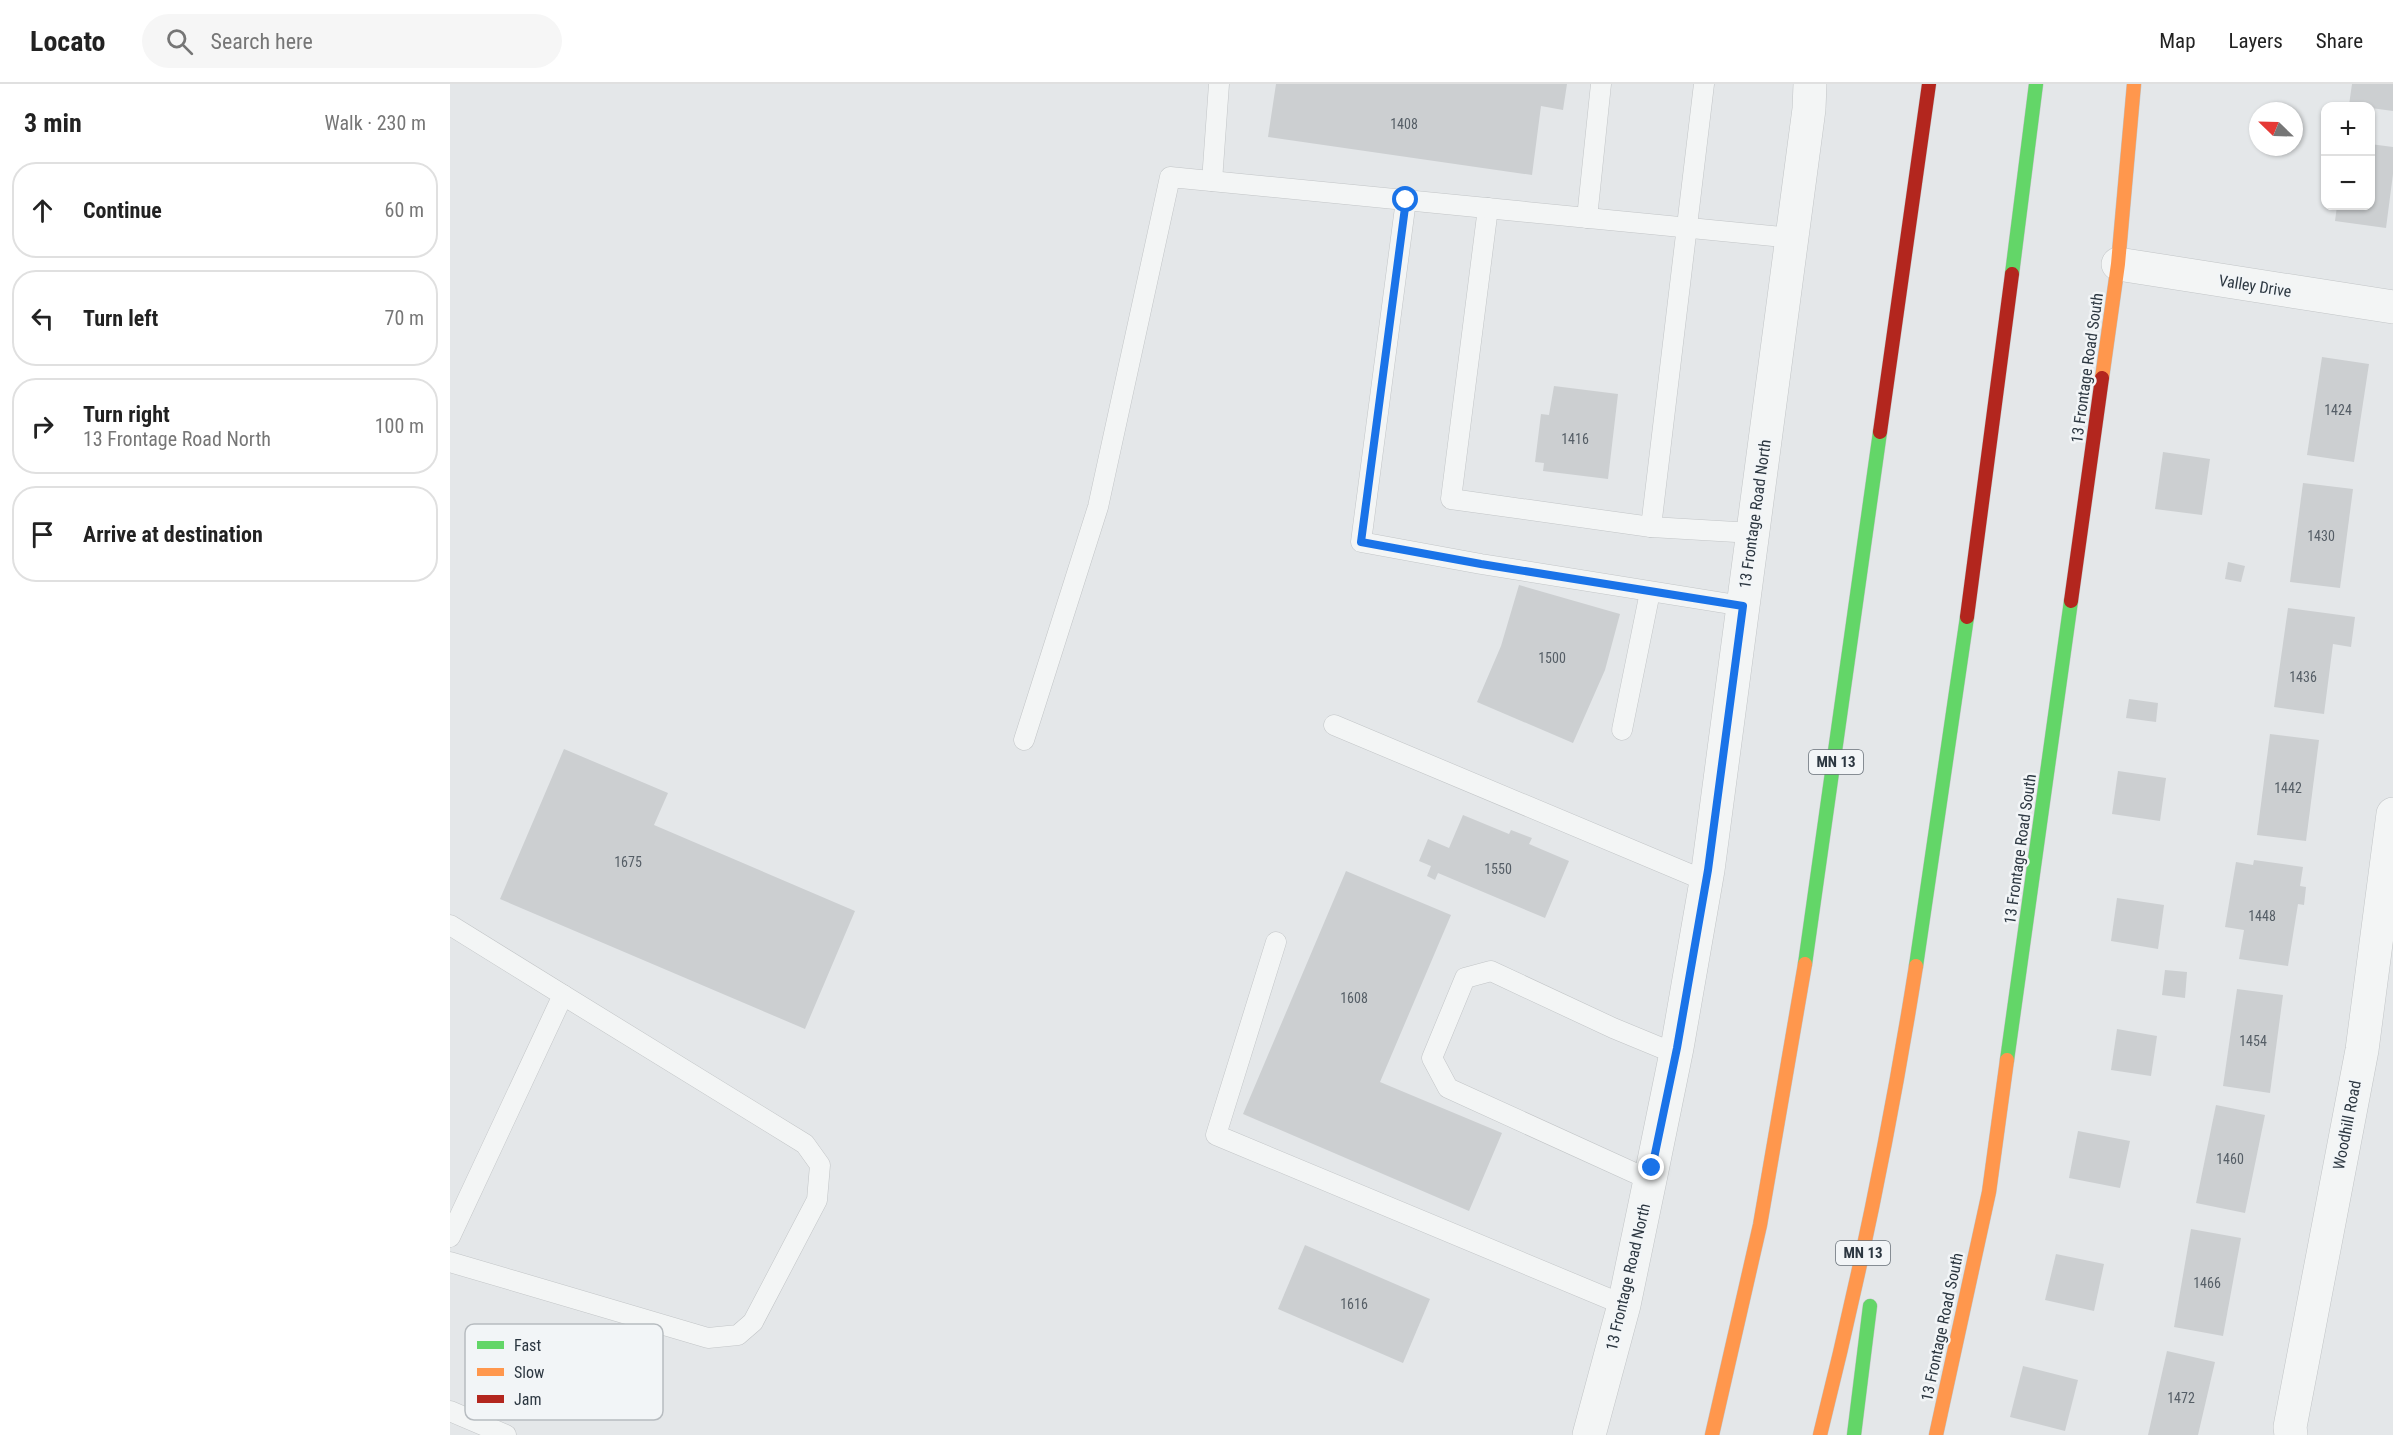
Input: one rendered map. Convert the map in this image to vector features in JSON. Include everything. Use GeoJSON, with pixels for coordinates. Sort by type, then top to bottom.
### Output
{"type":"FeatureCollection","features":[{"type":"Feature","properties":{"kind":"main road","name":"MN 13"},"geometry":{"type":"LineString","coordinates":[[1712,1435],[1728,1372],[1768,1180],[1803,980],[1829,811],[1858,585],[1929,84]]}},
{"type":"Feature","properties":{"kind":"main road","name":"MN 13"},"geometry":{"type":"LineString","coordinates":[[1820,1435],[1870,1225],[1900,1070],[1971,593],[2036,84]]}},
{"type":"Feature","properties":{"kind":"main road","name":"13 Frontage Road South"},"geometry":{"type":"LineString","coordinates":[[1936,1435],[1989,1192],[2118,264],[2134,84]]}},
{"type":"Feature","properties":{"kind":"main road"},"geometry":{"type":"LineString","coordinates":[[1876,1259],[1900,1070]]}},
{"type":"Feature","properties":{"kind":"main road"},"geometry":{"type":"LineString","coordinates":[[1854,1435],[1871,1294]]}},
{"type":"Feature","properties":{"kind":"street","name":"13 Frontage Road North"},"geometry":{"type":"LineString","coordinates":[[1589,1435],[1623,1305],[1650,1180],[1676,1054],[1706,881],[1809,109],[1810,84]]}},
{"type":"Feature","properties":{"kind":"street","name":"Valley Drive"},"geometry":{"type":"LineString","coordinates":[[2118,264],[2393,307]]}},
{"type":"Feature","properties":{"kind":"street","name":"Woodhill Road"},"geometry":{"type":"LineString","coordinates":[[2292,1435],[2290,1427],[2362,1050],[2393,814]]}},
{"type":"Feature","properties":{"kind":"lane"},"geometry":{"type":"LineString","coordinates":[[1212,181],[1219,84]]}},
{"type":"Feature","properties":{"kind":"lane"},"geometry":{"type":"LineString","coordinates":[[1587,218],[1601,84]]}},
{"type":"Feature","properties":{"kind":"lane"},"geometry":{"type":"LineString","coordinates":[[1651,526],[1704,84]]}},
{"type":"Feature","properties":{"kind":"lane"},"geometry":{"type":"LineString","coordinates":[[1024,740],[1098,507],[1170,177],[1792,238]]}},
{"type":"Feature","properties":{"kind":"lane"},"geometry":{"type":"LineString","coordinates":[[1406,200],[1361,542],[1743,606]]}},
{"type":"Feature","properties":{"kind":"lane"},"geometry":{"type":"LineString","coordinates":[[1488,208],[1451,499],[1651,526],[1753,533]]}},
{"type":"Feature","properties":{"kind":"lane"},"geometry":{"type":"LineString","coordinates":[[1622,730],[1650,592]]}},
{"type":"Feature","properties":{"kind":"lane"},"geometry":{"type":"LineString","coordinates":[[1334,725],[1706,881]]}},
{"type":"Feature","properties":{"kind":"lane"},"geometry":{"type":"LineString","coordinates":[[450,925],[804,1144],[820,1165],[817,1200],[753,1322],[738,1335],[708,1338],[663,1325]]}},
{"type":"Feature","properties":{"kind":"lane"},"geometry":{"type":"LineString","coordinates":[[1276,942],[1216,1135],[1623,1305]]}},
{"type":"Feature","properties":{"kind":"lane"},"geometry":{"type":"LineString","coordinates":[[1650,1180],[1448,1088],[1432,1058],[1465,978],[1491,971],[1613,1028],[1676,1054]]}},
{"type":"Feature","properties":{"kind":"lane"},"geometry":{"type":"LineString","coordinates":[[450,1237],[563,995]]}},
{"type":"Feature","properties":{"kind":"lane"},"geometry":{"type":"LineString","coordinates":[[450,1262],[660,1324]]}},
{"type":"Feature","properties":{"kind":"lane"},"geometry":{"type":"LineString","coordinates":[[450,1411],[465,1417]]}},
{"type":"Feature","properties":{"kind":"lane"},"geometry":{"type":"LineString","coordinates":[[471,1420],[506,1435]]}},
{"type":"Feature","properties":{"kind":"building"},"geometry":{"type":"Polygon","coordinates":[[[1276,84],[1567,84],[1563,110],[1541,106],[1532,175],[1268,137],[1276,84]]]}},
{"type":"Feature","properties":{"kind":"building"},"geometry":{"type":"Polygon","coordinates":[[[2352,84],[2393,84],[2393,111],[2375,109],[2375,102],[2349,102],[2352,84]]]}},
{"type":"Feature","properties":{"kind":"building"},"geometry":{"type":"Polygon","coordinates":[[[2375,145],[2393,147],[2393,174],[2386,228],[2335,221],[2336,210],[2375,210],[2375,145]]]}},
{"type":"Feature","properties":{"kind":"building"},"geometry":{"type":"Polygon","coordinates":[[[2322,357],[2369,364],[2354,462],[2307,455],[2322,357]]]}},
{"type":"Feature","properties":{"kind":"building"},"geometry":{"type":"Polygon","coordinates":[[[1554,386],[1618,394],[1608,479],[1543,471],[1544,463],[1535,462],[1541,414],[1549,415],[1554,386]]]}},
{"type":"Feature","properties":{"kind":"building"},"geometry":{"type":"Polygon","coordinates":[[[2163,452],[2210,459],[2202,515],[2155,509],[2163,452]]]}},
{"type":"Feature","properties":{"kind":"building"},"geometry":{"type":"Polygon","coordinates":[[[2303,483],[2353,489],[2340,588],[2290,582],[2303,483]]]}},
{"type":"Feature","properties":{"kind":"building"},"geometry":{"type":"Polygon","coordinates":[[[2228,562],[2245,566],[2241,582],[2225,579],[2228,562]]]}},
{"type":"Feature","properties":{"kind":"building"},"geometry":{"type":"Polygon","coordinates":[[[1519,585],[1620,614],[1605,670],[1573,743],[1477,702],[1501,646],[1519,585]]]}},
{"type":"Feature","properties":{"kind":"building"},"geometry":{"type":"Polygon","coordinates":[[[2288,608],[2355,617],[2351,647],[2333,644],[2324,714],[2274,707],[2288,608]]]}},
{"type":"Feature","properties":{"kind":"building"},"geometry":{"type":"Polygon","coordinates":[[[2129,699],[2158,703],[2156,722],[2126,718],[2129,699]]]}},
{"type":"Feature","properties":{"kind":"building"},"geometry":{"type":"Polygon","coordinates":[[[2270,734],[2319,740],[2306,841],[2257,835],[2270,734]]]}},
{"type":"Feature","properties":{"kind":"building"},"geometry":{"type":"Polygon","coordinates":[[[564,749],[668,793],[654,825],[855,911],[805,1029],[500,899],[564,749]]]}},
{"type":"Feature","properties":{"kind":"building"},"geometry":{"type":"Polygon","coordinates":[[[2118,771],[2166,778],[2160,821],[2112,814],[2118,771]]]}},
{"type":"Feature","properties":{"kind":"building"},"geometry":{"type":"Polygon","coordinates":[[[1463,815],[1509,834],[1511,830],[1532,838],[1529,844],[1569,861],[1545,918],[1438,873],[1435,880],[1427,876],[1431,866],[1419,861],[1428,839],[1449,848],[1463,815]]]}},
{"type":"Feature","properties":{"kind":"building"},"geometry":{"type":"Polygon","coordinates":[[[2254,860],[2303,867],[2300,886],[2306,887],[2304,905],[2298,904],[2288,966],[2239,959],[2244,930],[2225,927],[2236,862],[2253,865],[2254,860]]]}},
{"type":"Feature","properties":{"kind":"building"},"geometry":{"type":"Polygon","coordinates":[[[1346,871],[1451,915],[1380,1082],[1502,1133],[1469,1211],[1243,1114],[1346,871]]]}},
{"type":"Feature","properties":{"kind":"building"},"geometry":{"type":"Polygon","coordinates":[[[2117,898],[2164,905],[2158,949],[2111,941],[2117,898]]]}},
{"type":"Feature","properties":{"kind":"building"},"geometry":{"type":"Polygon","coordinates":[[[2165,970],[2187,972],[2185,998],[2162,995],[2165,970]]]}},
{"type":"Feature","properties":{"kind":"building"},"geometry":{"type":"Polygon","coordinates":[[[2237,989],[2283,995],[2270,1093],[2223,1086],[2237,989]]]}},
{"type":"Feature","properties":{"kind":"building"},"geometry":{"type":"Polygon","coordinates":[[[2117,1029],[2157,1036],[2151,1076],[2111,1070],[2117,1029]]]}},
{"type":"Feature","properties":{"kind":"building"},"geometry":{"type":"Polygon","coordinates":[[[2216,1105],[2265,1115],[2245,1213],[2196,1203],[2216,1105]]]}},
{"type":"Feature","properties":{"kind":"building"},"geometry":{"type":"Polygon","coordinates":[[[2078,1131],[2130,1141],[2120,1188],[2069,1178],[2078,1131]]]}},
{"type":"Feature","properties":{"kind":"building"},"geometry":{"type":"Polygon","coordinates":[[[2191,1229],[2241,1238],[2223,1336],[2174,1327],[2191,1229]]]}},
{"type":"Feature","properties":{"kind":"building"},"geometry":{"type":"Polygon","coordinates":[[[1305,1245],[1430,1299],[1403,1363],[1278,1309],[1305,1245]]]}},
{"type":"Feature","properties":{"kind":"building"},"geometry":{"type":"Polygon","coordinates":[[[2056,1254],[2104,1264],[2094,1311],[2045,1300],[2056,1254]]]}},
{"type":"Feature","properties":{"kind":"building"},"geometry":{"type":"Polygon","coordinates":[[[2167,1351],[2215,1362],[2198,1435],[2148,1435],[2167,1351]]]}},
{"type":"Feature","properties":{"kind":"building"},"geometry":{"type":"Polygon","coordinates":[[[2023,1366],[2078,1380],[2065,1431],[2010,1417],[2023,1366]]]}},
{"type":"Feature","properties":{"kind":"traffic: fast"},"geometry":{"type":"LineString","coordinates":[[2012,274],[2036,84]]}},
{"type":"Feature","properties":{"kind":"traffic: fast"},"geometry":{"type":"LineString","coordinates":[[1805,964],[1880,432]]}},
{"type":"Feature","properties":{"kind":"traffic: fast"},"geometry":{"type":"LineString","coordinates":[[2007,1060],[2071,601]]}},
{"type":"Feature","properties":{"kind":"traffic: fast"},"geometry":{"type":"LineString","coordinates":[[1916,966],[1967,617]]}},
{"type":"Feature","properties":{"kind":"traffic: fast"},"geometry":{"type":"LineString","coordinates":[[1854,1435],[1870,1306]]}},
{"type":"Feature","properties":{"kind":"traffic: slow"},"geometry":{"type":"LineString","coordinates":[[2102,378],[2118,264],[2134,84]]}},
{"type":"Feature","properties":{"kind":"traffic: slow"},"geometry":{"type":"LineString","coordinates":[[1712,1435],[1760,1225],[1805,964]]}},
{"type":"Feature","properties":{"kind":"traffic: slow"},"geometry":{"type":"LineString","coordinates":[[1820,1435],[1873,1202],[1916,966]]}},
{"type":"Feature","properties":{"kind":"traffic: slow"},"geometry":{"type":"LineString","coordinates":[[1936,1435],[1989,1192],[2007,1060]]}},
{"type":"Feature","properties":{"kind":"traffic: jam"},"geometry":{"type":"LineString","coordinates":[[1880,432],[1929,84]]}},
{"type":"Feature","properties":{"kind":"traffic: jam"},"geometry":{"type":"LineString","coordinates":[[1967,617],[2012,274]]}},
{"type":"Feature","properties":{"kind":"traffic: jam"},"geometry":{"type":"LineString","coordinates":[[2071,601],[2102,378]]}},
{"type":"Feature","properties":{"kind":"route"},"geometry":{"type":"LineString","coordinates":[[1406,200],[1361,542],[1635,590],[1743,606],[1708,870],[1677,1048],[1652,1168]]}}]}
